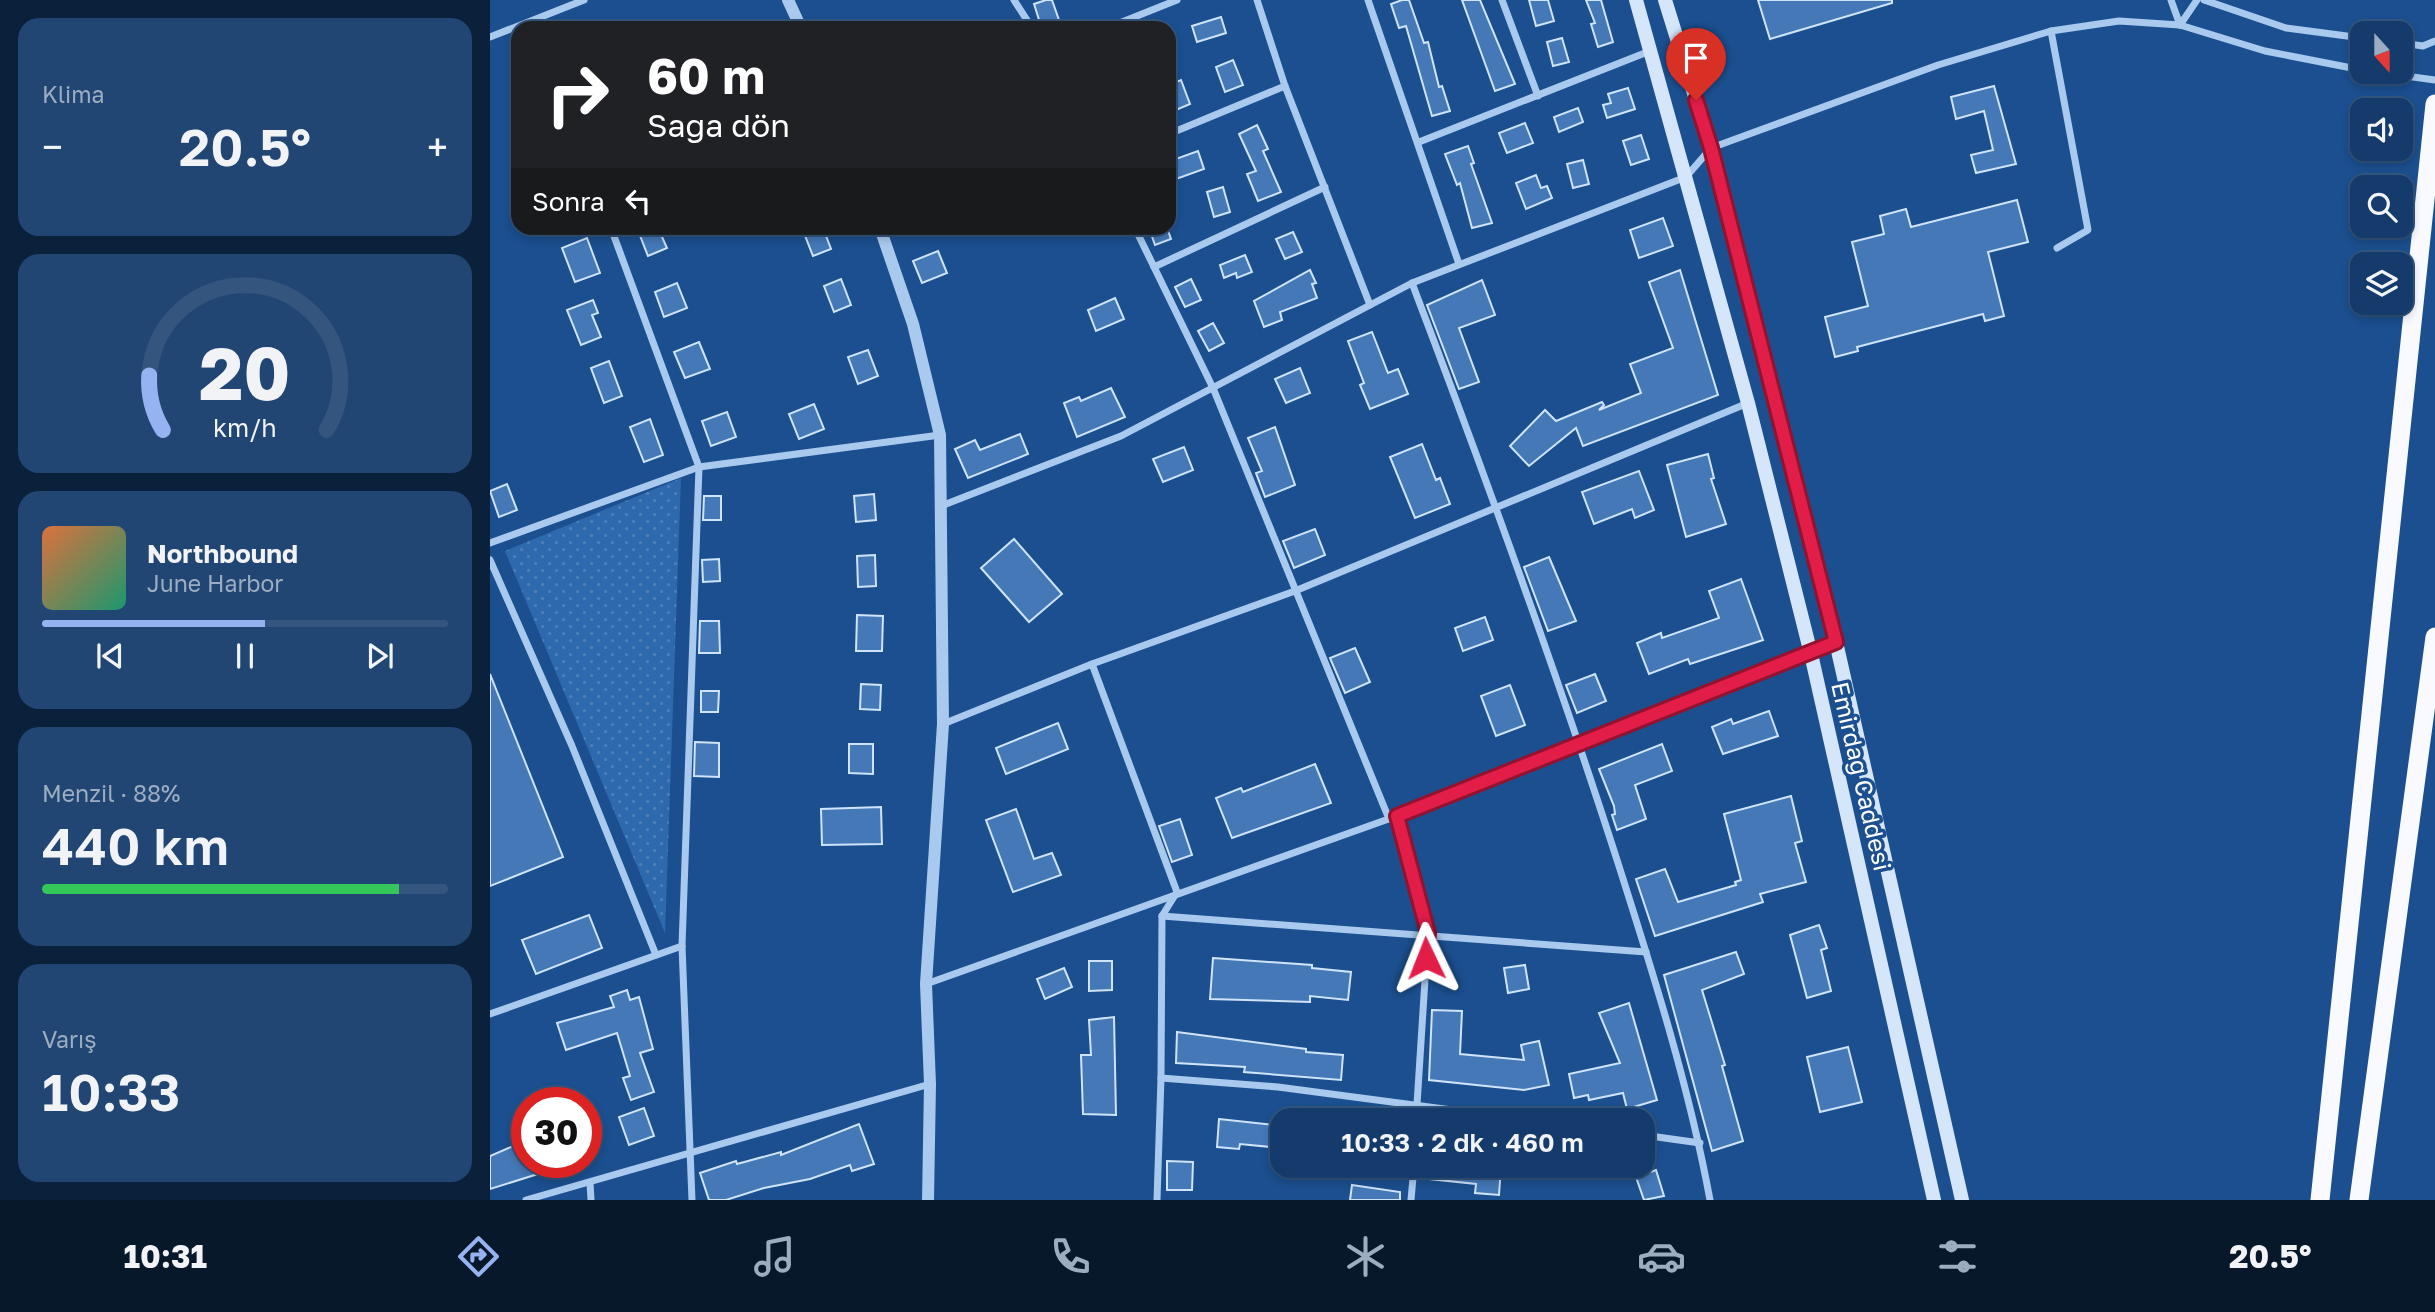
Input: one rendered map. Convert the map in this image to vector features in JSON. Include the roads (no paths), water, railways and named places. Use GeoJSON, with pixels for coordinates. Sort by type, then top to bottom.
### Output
{"type":"FeatureCollection","features":[{"type":"Feature","properties":{"kind":"highway"},"geometry":{"type":"LineString","coordinates":[[2320,1200],[2435,104]]}},
{"type":"Feature","properties":{"kind":"highway"},"geometry":{"type":"LineString","coordinates":[[2359,1200],[2435,637]]}},
{"type":"Feature","properties":{"kind":"main road","name":"Emirdağ Caddesi"},"geometry":{"type":"LineString","coordinates":[[1636,0],[1748,403],[1811,654],[1934,1200]]}},
{"type":"Feature","properties":{"kind":"main road","name":"Emirdağ Caddesi"},"geometry":{"type":"LineString","coordinates":[[1665,0],[1711,148],[1836,642],[1962,1200]]}},
{"type":"Feature","properties":{"kind":"street"},"geometry":{"type":"LineString","coordinates":[[539,21],[584,0]]}},
{"type":"Feature","properties":{"kind":"street"},"geometry":{"type":"LineString","coordinates":[[788,0],[798,21]]}},
{"type":"Feature","properties":{"kind":"street"},"geometry":{"type":"LineString","coordinates":[[1014,0],[1028,21]]}},
{"type":"Feature","properties":{"kind":"street"},"geometry":{"type":"LineString","coordinates":[[1124,21],[1177,0]]}},
{"type":"Feature","properties":{"kind":"street"},"geometry":{"type":"LineString","coordinates":[[1257,0],[1285,86],[1370,305]]}},
{"type":"Feature","properties":{"kind":"street"},"geometry":{"type":"LineString","coordinates":[[1368,0],[1459,264]]}},
{"type":"Feature","properties":{"kind":"street"},"geometry":{"type":"LineString","coordinates":[[1502,0],[1538,96]]}},
{"type":"Feature","properties":{"kind":"street"},"geometry":{"type":"LineString","coordinates":[[2171,0],[2179,25]]}},
{"type":"Feature","properties":{"kind":"street"},"geometry":{"type":"LineString","coordinates":[[2179,25],[2197,0]]}},
{"type":"Feature","properties":{"kind":"street"},"geometry":{"type":"LineString","coordinates":[[2204,0],[2286,28],[2350,36]]}},
{"type":"Feature","properties":{"kind":"street"},"geometry":{"type":"LineString","coordinates":[[941,506],[1121,436],[1412,283],[1686,177],[1711,148],[1938,65],[2052,31],[2119,21],[2179,25],[2265,51],[2350,68]]}},
{"type":"Feature","properties":{"kind":"street"},"geometry":{"type":"LineString","coordinates":[[490,37],[511,31]]}},
{"type":"Feature","properties":{"kind":"street"},"geometry":{"type":"LineString","coordinates":[[2052,31],[2088,230],[2057,247]]}},
{"type":"Feature","properties":{"kind":"street"},"geometry":{"type":"LineString","coordinates":[[2413,45],[2423,46],[2435,41]]}},
{"type":"Feature","properties":{"kind":"street"},"geometry":{"type":"LineString","coordinates":[[1419,142],[1651,51]]}},
{"type":"Feature","properties":{"kind":"street"},"geometry":{"type":"LineString","coordinates":[[2413,77],[2435,80]]}},
{"type":"Feature","properties":{"kind":"street"},"geometry":{"type":"LineString","coordinates":[[1176,131],[1285,86]]}},
{"type":"Feature","properties":{"kind":"street"},"geometry":{"type":"LineString","coordinates":[[1154,267],[1325,187]]}},
{"type":"Feature","properties":{"kind":"street"},"geometry":{"type":"LineString","coordinates":[[614,235],[699,467],[682,946],[692,1200]]}},
{"type":"Feature","properties":{"kind":"street"},"geometry":{"type":"LineString","coordinates":[[882,235],[913,324],[940,435],[943,724],[926,984],[930,1084],[928,1200]]}},
{"type":"Feature","properties":{"kind":"street"},"geometry":{"type":"LineString","coordinates":[[1138,235],[1213,388],[1295,591],[1393,817],[1428,933],[1416,1105]]}},
{"type":"Feature","properties":{"kind":"street"},"geometry":{"type":"LineString","coordinates":[[1412,283],[1497,507],[1580,744],[1646,952],[1700,1143],[1710,1200]]}},
{"type":"Feature","properties":{"kind":"street"},"geometry":{"type":"LineString","coordinates":[[943,724],[1091,664],[1295,591],[1748,403]]}},
{"type":"Feature","properties":{"kind":"street"},"geometry":{"type":"LineString","coordinates":[[490,543],[699,467],[940,435]]}},
{"type":"Feature","properties":{"kind":"street"},"geometry":{"type":"LineString","coordinates":[[490,560],[572,746],[656,955]]}},
{"type":"Feature","properties":{"kind":"street"},"geometry":{"type":"LineString","coordinates":[[926,984],[1177,892],[1393,817],[1836,642]]}},
{"type":"Feature","properties":{"kind":"street"},"geometry":{"type":"LineString","coordinates":[[1091,664],[1177,892]]}},
{"type":"Feature","properties":{"kind":"street"},"geometry":{"type":"LineString","coordinates":[[1157,1200],[1162,916],[1177,892]]}},
{"type":"Feature","properties":{"kind":"street"},"geometry":{"type":"LineString","coordinates":[[1162,916],[1428,933],[1646,952]]}},
{"type":"Feature","properties":{"kind":"street"},"geometry":{"type":"LineString","coordinates":[[490,1014],[682,946]]}},
{"type":"Feature","properties":{"kind":"street"},"geometry":{"type":"LineString","coordinates":[[1161,1078],[1278,1087],[1438,1108]]}},
{"type":"Feature","properties":{"kind":"street"},"geometry":{"type":"LineString","coordinates":[[526,1200],[930,1084]]}},
{"type":"Feature","properties":{"kind":"street"},"geometry":{"type":"LineString","coordinates":[[1655,1137],[1700,1143]]}},
{"type":"Feature","properties":{"kind":"street"},"geometry":{"type":"LineString","coordinates":[[1411,1200],[1413,1178]]}},
{"type":"Feature","properties":{"kind":"street"},"geometry":{"type":"LineString","coordinates":[[590,1183],[591,1200]]}}]}
